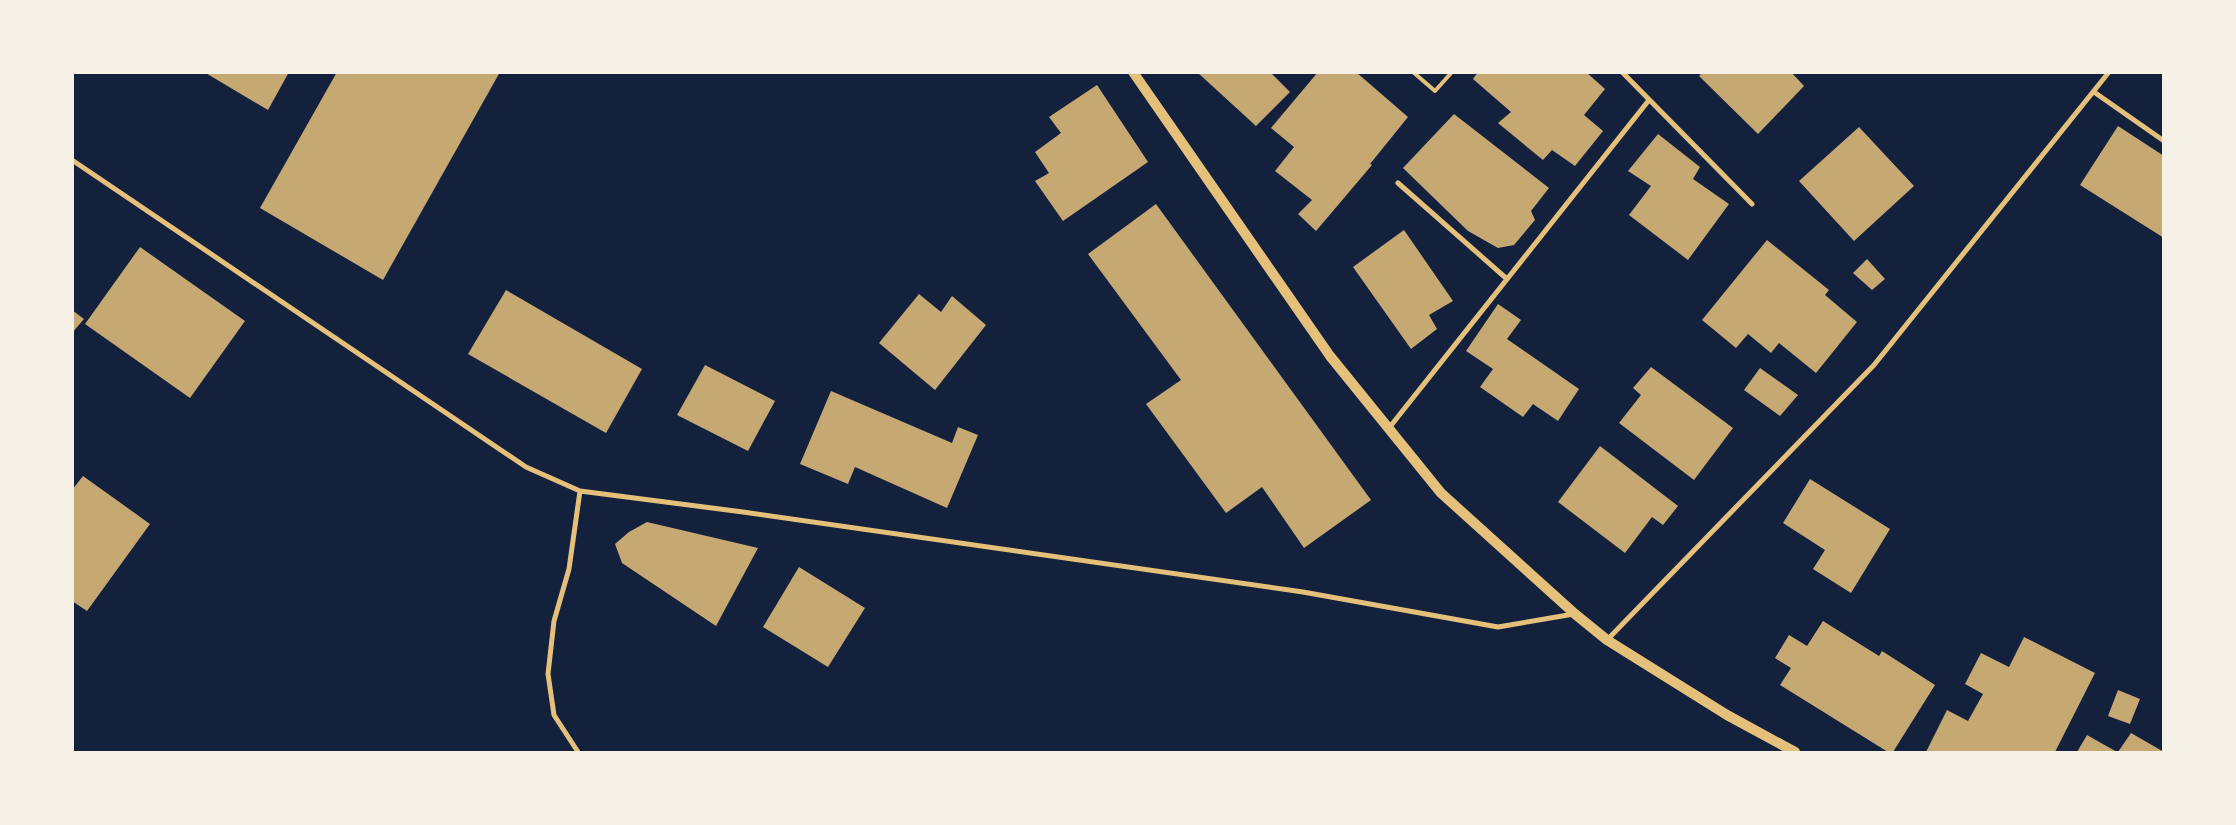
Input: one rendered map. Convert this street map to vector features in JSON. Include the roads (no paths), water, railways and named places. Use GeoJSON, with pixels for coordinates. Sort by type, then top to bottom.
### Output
{"type":"FeatureCollection","features":[{"type":"Feature","properties":{"kind":"main road"},"geometry":{"type":"LineString","coordinates":[[1133,72],[1330,356],[1441,494],[1574,614],[1608,640],[1727,715],[1795,752]]}},
{"type":"Feature","properties":{"kind":"street"},"geometry":{"type":"LineString","coordinates":[[1622,72],[1752,204]]}},
{"type":"Feature","properties":{"kind":"street"},"geometry":{"type":"LineString","coordinates":[[1608,640],[1874,365],[2094,92],[2107,73]]}},
{"type":"Feature","properties":{"kind":"street"},"geometry":{"type":"LineString","coordinates":[[2094,92],[2164,141]]}},
{"type":"Feature","properties":{"kind":"street"},"geometry":{"type":"LineString","coordinates":[[1389,428],[1649,100]]}},
{"type":"Feature","properties":{"kind":"street"},"geometry":{"type":"LineString","coordinates":[[72,160],[526,467],[580,491],[744,512],[1303,592],[1498,627],[1574,614]]}},
{"type":"Feature","properties":{"kind":"street"},"geometry":{"type":"LineString","coordinates":[[1398,183],[1507,278]]}},
{"type":"Feature","properties":{"kind":"street"},"geometry":{"type":"LineString","coordinates":[[578,752],[554,715],[548,674],[554,621],[569,569],[580,491]]}},
{"type":"Feature","properties":{"kind":"lane"},"geometry":{"type":"LineString","coordinates":[[1413,72],[1435,91],[1452,72]]}}]}
